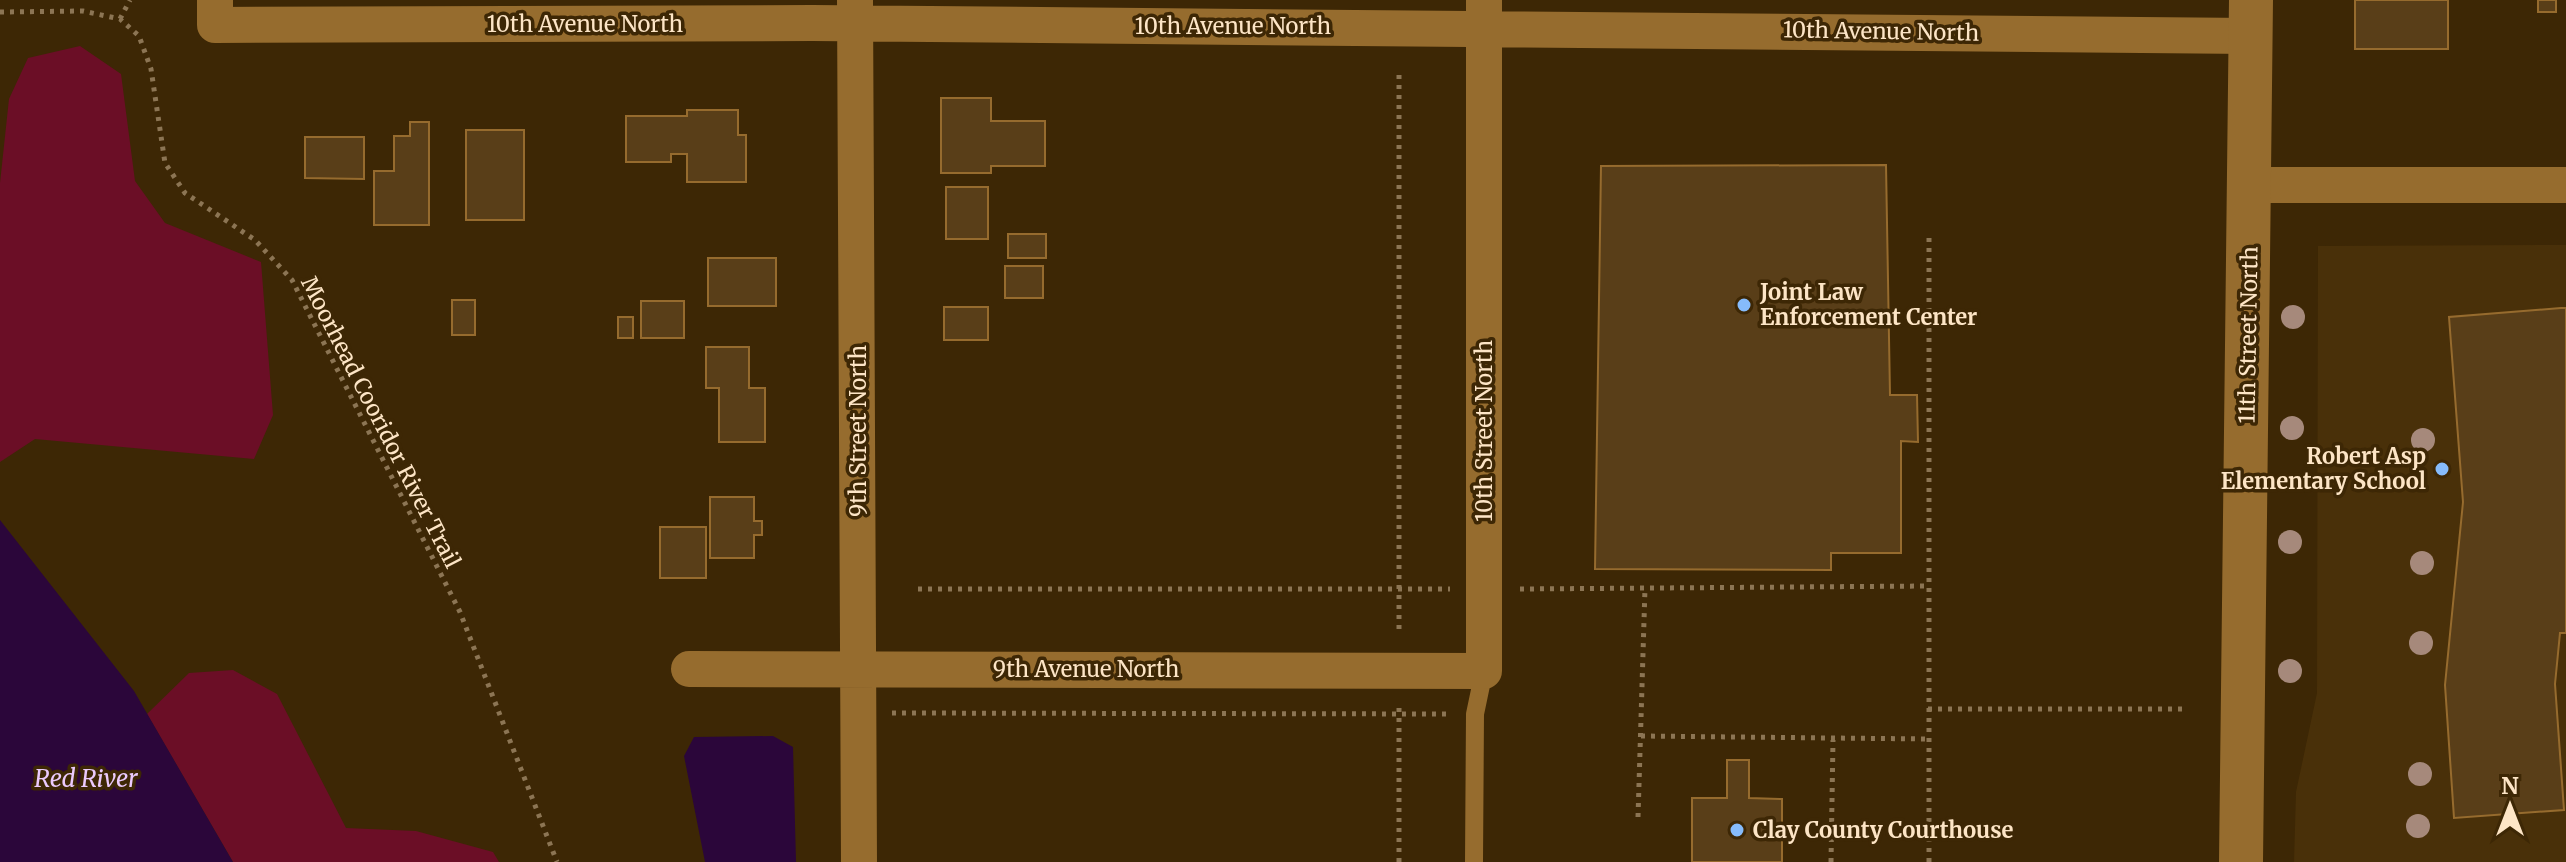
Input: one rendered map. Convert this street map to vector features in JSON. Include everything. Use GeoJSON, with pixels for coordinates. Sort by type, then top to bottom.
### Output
{"type":"FeatureCollection","features":[{"type":"Feature","properties":{"kind":"street","name":"10th Avenue North"},"geometry":{"type":"LineString","coordinates":[[215,12],[2251,18]]}},
{"type":"Feature","properties":{"kind":"street","name":"9th Street North"},"geometry":{"type":"LineString","coordinates":[[855,12],[859,862]]}},
{"type":"Feature","properties":{"kind":"street","name":"10th Street North"},"geometry":{"type":"LineString","coordinates":[[1484,14],[1484,671]]}},
{"type":"Feature","properties":{"kind":"street","name":"11th Street North"},"geometry":{"type":"LineString","coordinates":[[2241,862],[2251,18]]}},
{"type":"Feature","properties":{"kind":"street"},"geometry":{"type":"LineString","coordinates":[[2250,185],[2566,185]]}},
{"type":"Feature","properties":{"kind":"street","name":"9th Avenue North"},"geometry":{"type":"LineString","coordinates":[[689,669],[1484,671]]}},
{"type":"Feature","properties":{"kind":"lane","name":"10th Street North"},"geometry":{"type":"LineString","coordinates":[[1474,862],[1475,714],[1484,671]]}},
{"type":"Feature","properties":{"kind":"path"},"geometry":{"type":"LineString","coordinates":[[0,12],[83,11],[120,19],[130,0]]}},
{"type":"Feature","properties":{"kind":"path","name":"Moorhead Cooridor River Trail"},"geometry":{"type":"LineString","coordinates":[[120,19],[139,36],[151,69],[165,163],[185,193],[255,240],[292,280],[460,612],[557,862]]}},
{"type":"Feature","properties":{"kind":"path"},"geometry":{"type":"LineString","coordinates":[[1399,75],[1399,862]]}},
{"type":"Feature","properties":{"kind":"path"},"geometry":{"type":"LineString","coordinates":[[1929,234],[1929,862]]}},
{"type":"Feature","properties":{"kind":"path"},"geometry":{"type":"LineString","coordinates":[[918,589],[1927,586]]}},
{"type":"Feature","properties":{"kind":"path"},"geometry":{"type":"LineString","coordinates":[[1638,817],[1645,588]]}},
{"type":"Feature","properties":{"kind":"path"},"geometry":{"type":"LineString","coordinates":[[1928,709],[2183,709]]}},
{"type":"Feature","properties":{"kind":"path"},"geometry":{"type":"LineString","coordinates":[[859,713],[1475,714]]}},
{"type":"Feature","properties":{"kind":"path"},"geometry":{"type":"LineString","coordinates":[[1641,736],[1928,739]]}},
{"type":"Feature","properties":{"kind":"path"},"geometry":{"type":"LineString","coordinates":[[1831,862],[1833,740]]}},
{"type":"Feature","properties":{"kind":"shaded area"},"geometry":{"type":"Polygon","coordinates":[[[80,46],[121,74],[135,181],[165,223],[261,262],[273,415],[254,459],[35,439],[0,462],[0,183],[9,99],[28,58],[80,46]]]}},
{"type":"Feature","properties":{"kind":"shaded area","name":"Robert Asp Elementary School"},"geometry":{"type":"Polygon","coordinates":[[[2566,245],[2566,862],[2294,862],[2296,792],[2317,693],[2318,246],[2566,245]]]}},
{"type":"Feature","properties":{"kind":"shaded area"},"geometry":{"type":"Polygon","coordinates":[[[233,670],[277,694],[346,828],[416,831],[493,852],[499,862],[233,862],[147,714],[189,673],[233,670]]]}},
{"type":"Feature","properties":{"kind":"water","name":"Red River"},"geometry":{"type":"Polygon","coordinates":[[[0,520],[134,691],[233,862],[0,862],[0,520]]]}},
{"type":"Feature","properties":{"kind":"water"},"geometry":{"type":"Polygon","coordinates":[[[773,736],[793,747],[796,862],[705,862],[684,756],[694,737],[773,736]]]}},
{"type":"Feature","properties":{"kind":"building"},"geometry":{"type":"Polygon","coordinates":[[[2355,0],[2448,0],[2448,49],[2355,49],[2355,0]]]}},
{"type":"Feature","properties":{"kind":"building"},"geometry":{"type":"Polygon","coordinates":[[[2538,0],[2556,0],[2556,12],[2538,12],[2538,0]]]}},
{"type":"Feature","properties":{"kind":"building"},"geometry":{"type":"Polygon","coordinates":[[[941,98],[991,98],[991,121],[1045,121],[1045,166],[991,166],[991,173],[941,173],[941,98]]]}},
{"type":"Feature","properties":{"kind":"building"},"geometry":{"type":"Polygon","coordinates":[[[687,110],[738,110],[738,135],[746,135],[746,182],[687,182],[687,154],[671,154],[671,162],[626,162],[626,116],[687,116],[687,110]]]}},
{"type":"Feature","properties":{"kind":"building"},"geometry":{"type":"Polygon","coordinates":[[[410,122],[429,122],[429,225],[374,225],[374,171],[394,171],[394,136],[410,136],[410,122]]]}},
{"type":"Feature","properties":{"kind":"building"},"geometry":{"type":"Polygon","coordinates":[[[466,130],[524,130],[524,220],[466,220],[466,130]]]}},
{"type":"Feature","properties":{"kind":"building"},"geometry":{"type":"Polygon","coordinates":[[[305,137],[364,137],[364,179],[305,178],[305,137]]]}},
{"type":"Feature","properties":{"kind":"building","name":"Joint Law Enforcement Center"},"geometry":{"type":"Polygon","coordinates":[[[1886,165],[1890,395],[1917,395],[1918,442],[1901,441],[1901,553],[1831,553],[1831,570],[1595,569],[1601,166],[1886,165]]]}},
{"type":"Feature","properties":{"kind":"building"},"geometry":{"type":"Polygon","coordinates":[[[946,187],[988,187],[988,239],[946,239],[946,187]]]}},
{"type":"Feature","properties":{"kind":"building"},"geometry":{"type":"Polygon","coordinates":[[[1008,234],[1046,234],[1046,258],[1008,258],[1008,234]]]}},
{"type":"Feature","properties":{"kind":"building"},"geometry":{"type":"Polygon","coordinates":[[[708,258],[776,258],[776,306],[708,306],[708,258]]]}},
{"type":"Feature","properties":{"kind":"building"},"geometry":{"type":"Polygon","coordinates":[[[1005,266],[1043,266],[1043,298],[1005,298],[1005,266]]]}},
{"type":"Feature","properties":{"kind":"building"},"geometry":{"type":"Polygon","coordinates":[[[452,300],[475,300],[475,335],[452,335],[452,300]]]}},
{"type":"Feature","properties":{"kind":"building"},"geometry":{"type":"Polygon","coordinates":[[[641,301],[684,301],[684,338],[641,338],[641,301]]]}},
{"type":"Feature","properties":{"kind":"building"},"geometry":{"type":"Polygon","coordinates":[[[944,307],[988,307],[988,340],[944,340],[944,307]]]}},
{"type":"Feature","properties":{"kind":"building"},"geometry":{"type":"Polygon","coordinates":[[[2566,308],[2566,633],[2560,633],[2555,684],[2564,810],[2454,818],[2445,685],[2463,502],[2449,317],[2566,308]]]}},
{"type":"Feature","properties":{"kind":"building"},"geometry":{"type":"Polygon","coordinates":[[[618,317],[633,317],[633,338],[618,338],[618,317]]]}},
{"type":"Feature","properties":{"kind":"building"},"geometry":{"type":"Polygon","coordinates":[[[706,347],[749,347],[749,388],[765,388],[765,442],[719,442],[719,388],[706,388],[706,347]]]}},
{"type":"Feature","properties":{"kind":"building"},"geometry":{"type":"Polygon","coordinates":[[[710,497],[754,497],[754,521],[762,521],[762,535],[754,535],[754,558],[710,558],[710,497]]]}},
{"type":"Feature","properties":{"kind":"building"},"geometry":{"type":"Polygon","coordinates":[[[660,527],[706,527],[706,578],[660,578],[660,527]]]}},
{"type":"Feature","properties":{"kind":"building","name":"Clay County Courthouse"},"geometry":{"type":"Polygon","coordinates":[[[1727,760],[1749,760],[1749,798],[1782,799],[1782,862],[1692,862],[1692,798],[1727,798],[1727,760]]]}},
{"type":"Feature","properties":{"kind":"place","name":"Joint Law Enforcement Center"},"geometry":{"type":"Point","coordinates":[1744,305]}},
{"type":"Feature","properties":{"kind":"place","name":"Robert Asp Elementary School"},"geometry":{"type":"Point","coordinates":[2442,469]}},
{"type":"Feature","properties":{"kind":"place","name":"Clay County Courthouse"},"geometry":{"type":"Point","coordinates":[1737,830]}}]}
